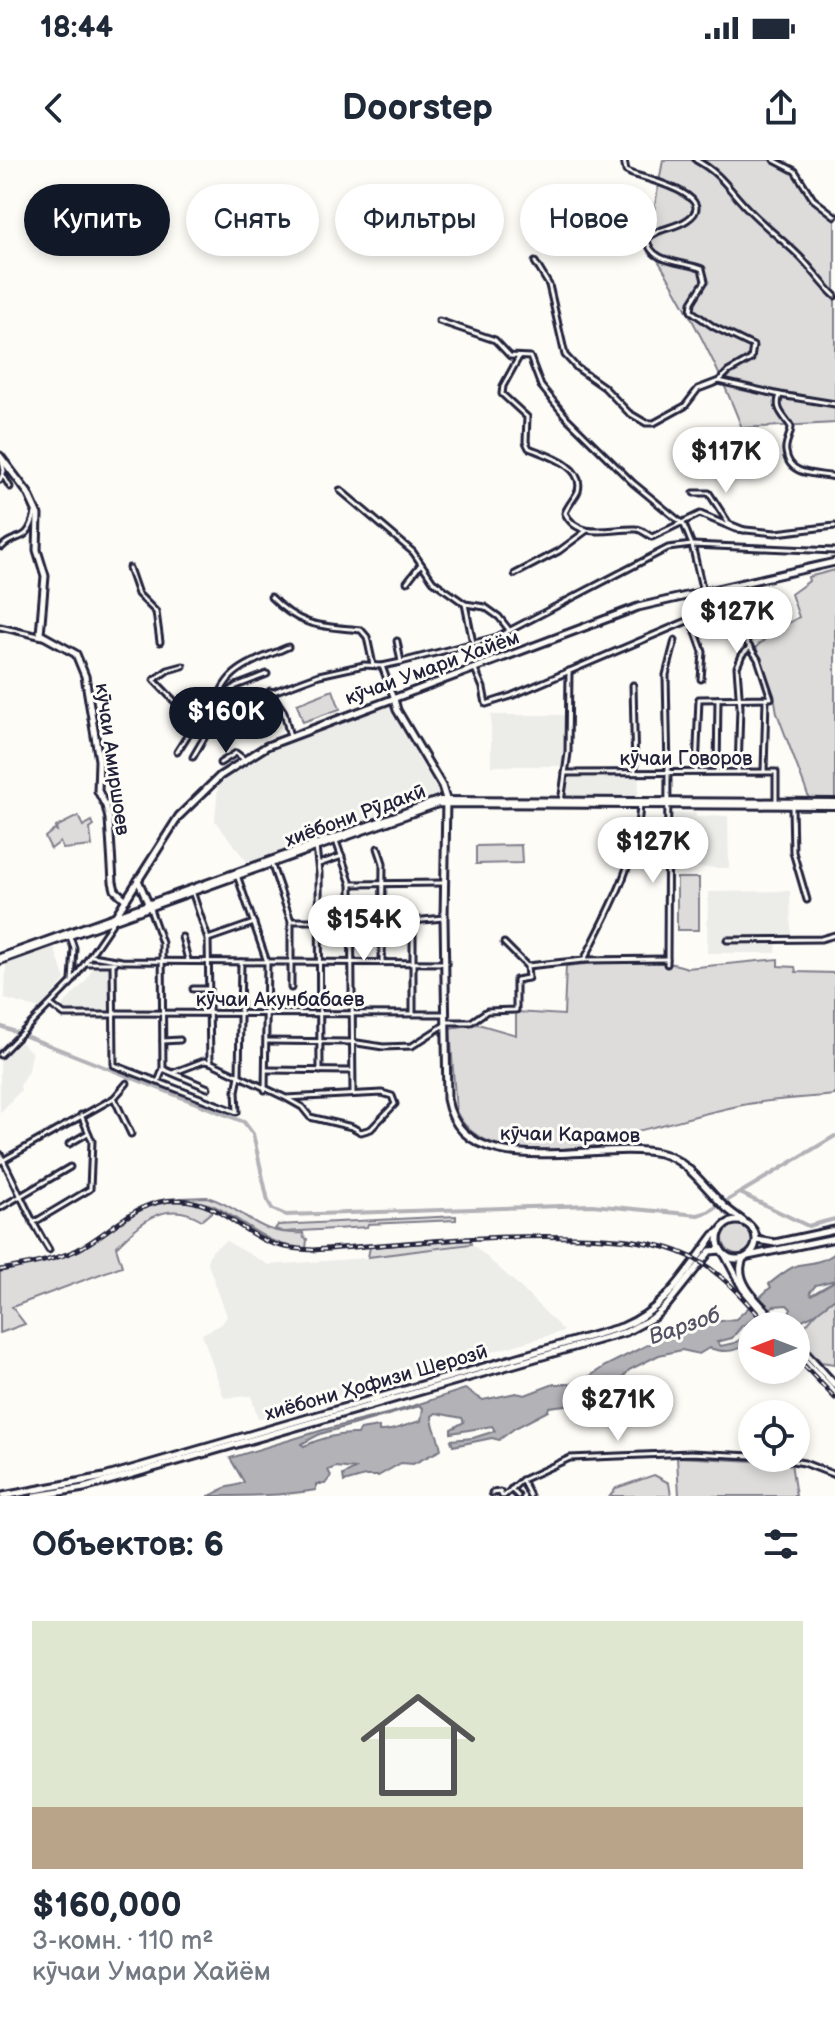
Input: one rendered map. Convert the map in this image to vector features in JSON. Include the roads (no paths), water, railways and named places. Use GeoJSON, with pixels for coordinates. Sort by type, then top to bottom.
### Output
{"type":"FeatureCollection","features":[{"type":"Feature","properties":{"kind":"highway"},"geometry":{"type":"LineString","coordinates":[[726,805],[776,803],[792,806]]}},
{"type":"Feature","properties":{"kind":"highway"},"geometry":{"type":"LineString","coordinates":[[0,959],[446,804],[835,806]]}},
{"type":"Feature","properties":{"kind":"highway"},"geometry":{"type":"LineString","coordinates":[[150,908],[222,882]]}},
{"type":"Feature","properties":{"kind":"highway"},"geometry":{"type":"LineString","coordinates":[[69,936],[96,931],[113,921]]}},
{"type":"Feature","properties":{"kind":"main road"},"geometry":{"type":"LineString","coordinates":[[1,457],[36,509],[37,550],[45,576],[39,631],[44,638]]}},
{"type":"Feature","properties":{"kind":"main road","name":"кӯчаи Умари Хайём"},"geometry":{"type":"LineString","coordinates":[[113,921],[179,816],[220,776],[267,746],[638,607],[835,562]]}},
{"type":"Feature","properties":{"kind":"main road","name":"кӯчаи Амиршоев"},"geometry":{"type":"LineString","coordinates":[[44,638],[76,654],[85,676],[99,760],[98,791],[109,819],[113,882],[115,890],[126,900]]}},
{"type":"Feature","properties":{"kind":"main road","name":"кӯчаи Карамов"},"geometry":{"type":"LineString","coordinates":[[394,699],[397,710],[442,786],[446,804],[444,918],[448,1107],[459,1127],[482,1146],[515,1152],[636,1149],[660,1153],[684,1165],[743,1221]]}},
{"type":"Feature","properties":{"kind":"main road"},"geometry":{"type":"LineString","coordinates":[[138,879],[150,908]]}},
{"type":"Feature","properties":{"kind":"main road"},"geometry":{"type":"LineString","coordinates":[[726,1208],[728,1223],[743,1221],[751,1226],[757,1240],[754,1249],[745,1257],[739,1275],[751,1296],[767,1312]]}},
{"type":"Feature","properties":{"kind":"main road","name":"хиёбони Ҳофизи Шерозӣ"},"geometry":{"type":"LineString","coordinates":[[3,1496],[104,1477],[610,1334],[652,1312],[674,1290],[714,1235],[728,1223]]}},
{"type":"Feature","properties":{"kind":"main road"},"geometry":{"type":"LineString","coordinates":[[757,1240],[775,1243],[835,1230]]}},
{"type":"Feature","properties":{"kind":"main road"},"geometry":{"type":"LineString","coordinates":[[720,1232],[718,1239],[723,1252],[763,1312]]}},
{"type":"Feature","properties":{"kind":"main road"},"geometry":{"type":"LineString","coordinates":[[723,1252],[737,1259],[835,1238]]}},
{"type":"Feature","properties":{"kind":"main road","name":"хиёбони Ҳофизи Шерозӣ"},"geometry":{"type":"LineString","coordinates":[[35,1496],[84,1488],[641,1325],[667,1305],[710,1251],[723,1252]]}},
{"type":"Feature","properties":{"kind":"main road"},"geometry":{"type":"LineString","coordinates":[[810,1357],[835,1385]]}},
{"type":"Feature","properties":{"kind":"main road"},"geometry":{"type":"LineString","coordinates":[[810,1366],[835,1393]]}},
{"type":"Feature","properties":{"kind":"street"},"geometry":{"type":"LineString","coordinates":[[535,262],[549,285],[565,355],[577,368],[599,382],[629,413],[646,423],[654,423],[685,406],[698,389],[715,384],[728,372],[751,359],[753,346],[714,327],[691,311],[692,302],[705,281],[702,269],[658,257],[651,253],[647,243],[655,231],[683,223],[692,217],[693,201],[673,187],[626,171],[624,160]]}},
{"type":"Feature","properties":{"kind":"street"},"geometry":{"type":"LineString","coordinates":[[696,160],[721,176],[769,231],[796,253],[835,296]]}},
{"type":"Feature","properties":{"kind":"street"},"geometry":{"type":"LineString","coordinates":[[774,160],[795,171],[813,199],[835,216]]}},
{"type":"Feature","properties":{"kind":"street"},"geometry":{"type":"LineString","coordinates":[[439,321],[495,340],[510,356],[529,357],[541,386],[567,418],[633,483],[683,521],[703,592]]}},
{"type":"Feature","properties":{"kind":"street"},"geometry":{"type":"LineString","coordinates":[[519,357],[503,386],[502,394],[527,417],[526,442],[529,448],[562,461],[576,477],[578,491],[565,515],[576,526],[586,531],[638,529],[652,537],[700,514],[721,525],[744,530],[785,533],[835,526]]}},
{"type":"Feature","properties":{"kind":"street"},"geometry":{"type":"LineString","coordinates":[[719,381],[835,404]]}},
{"type":"Feature","properties":{"kind":"street"},"geometry":{"type":"LineString","coordinates":[[780,395],[777,404],[779,412],[791,427],[785,450],[788,460],[805,474],[835,477]]}},
{"type":"Feature","properties":{"kind":"street"},"geometry":{"type":"LineString","coordinates":[[1,457],[3,475],[10,487]]}},
{"type":"Feature","properties":{"kind":"street"},"geometry":{"type":"LineString","coordinates":[[0,480],[3,475]]}},
{"type":"Feature","properties":{"kind":"street"},"geometry":{"type":"LineString","coordinates":[[340,490],[413,552],[433,581],[465,604],[485,607],[499,617],[510,631]]}},
{"type":"Feature","properties":{"kind":"street"},"geometry":{"type":"LineString","coordinates":[[694,493],[709,493],[729,524],[744,530]]}},
{"type":"Feature","properties":{"kind":"street"},"geometry":{"type":"LineString","coordinates":[[2,547],[6,542],[19,540],[28,531],[36,509]]}},
{"type":"Feature","properties":{"kind":"street"},"geometry":{"type":"LineString","coordinates":[[515,574],[559,551],[586,531]]}},
{"type":"Feature","properties":{"kind":"street"},"geometry":{"type":"LineString","coordinates":[[183,666],[168,670],[154,680],[183,710],[226,717],[246,702],[270,691],[319,675],[364,665],[382,666],[401,662],[510,631],[668,548],[692,545],[835,551]]}},
{"type":"Feature","properties":{"kind":"street"},"geometry":{"type":"LineString","coordinates":[[407,582],[421,564]]}},
{"type":"Feature","properties":{"kind":"street"},"geometry":{"type":"LineString","coordinates":[[129,568],[138,594],[156,612],[160,642]]}},
{"type":"Feature","properties":{"kind":"street"},"geometry":{"type":"LineString","coordinates":[[724,587],[734,624],[758,659],[769,699],[764,771]]}},
{"type":"Feature","properties":{"kind":"street"},"geometry":{"type":"LineString","coordinates":[[271,597],[306,622],[332,629],[361,630],[367,637],[373,665]]}},
{"type":"Feature","properties":{"kind":"street"},"geometry":{"type":"LineString","coordinates":[[465,604],[473,644]]}},
{"type":"Feature","properties":{"kind":"street"},"geometry":{"type":"LineString","coordinates":[[475,669],[486,704],[727,604]]}},
{"type":"Feature","properties":{"kind":"street"},"geometry":{"type":"LineString","coordinates":[[691,619],[703,652],[701,679]]}},
{"type":"Feature","properties":{"kind":"street"},"geometry":{"type":"LineString","coordinates":[[0,627],[44,638]]}},
{"type":"Feature","properties":{"kind":"street"},"geometry":{"type":"LineString","coordinates":[[527,966],[584,960],[667,961],[666,675],[675,640]]}},
{"type":"Feature","properties":{"kind":"street"},"geometry":{"type":"LineString","coordinates":[[397,641],[401,662]]}},
{"type":"Feature","properties":{"kind":"street"},"geometry":{"type":"LineString","coordinates":[[193,757],[217,714],[219,692],[234,672],[288,647]]}},
{"type":"Feature","properties":{"kind":"street"},"geometry":{"type":"LineString","coordinates":[[738,772],[737,667],[739,659],[749,648]]}},
{"type":"Feature","properties":{"kind":"street"},"geometry":{"type":"LineString","coordinates":[[382,666],[394,699]]}},
{"type":"Feature","properties":{"kind":"street"},"geometry":{"type":"LineString","coordinates":[[556,803],[565,773],[569,671]]}},
{"type":"Feature","properties":{"kind":"street"},"geometry":{"type":"LineString","coordinates":[[217,703],[221,696],[236,686],[267,674]]}},
{"type":"Feature","properties":{"kind":"street"},"geometry":{"type":"LineString","coordinates":[[633,685],[635,772]]}},
{"type":"Feature","properties":{"kind":"street"},"geometry":{"type":"LineString","coordinates":[[270,691],[284,712],[290,737]]}},
{"type":"Feature","properties":{"kind":"street"},"geometry":{"type":"LineString","coordinates":[[696,771],[699,699],[769,699]]}},
{"type":"Feature","properties":{"kind":"street"},"geometry":{"type":"LineString","coordinates":[[717,771],[718,699]]}},
{"type":"Feature","properties":{"kind":"street"},"geometry":{"type":"LineString","coordinates":[[177,752],[203,711]]}},
{"type":"Feature","properties":{"kind":"street"},"geometry":{"type":"LineString","coordinates":[[220,763],[236,753],[245,760]]}},
{"type":"Feature","properties":{"kind":"street","name":"кӯчаи Говоров"},"geometry":{"type":"LineString","coordinates":[[565,773],[776,772],[776,803]]}},
{"type":"Feature","properties":{"kind":"street"},"geometry":{"type":"LineString","coordinates":[[584,960],[631,858],[640,804]]}},
{"type":"Feature","properties":{"kind":"street"},"geometry":{"type":"LineString","coordinates":[[792,806],[793,852],[807,900]]}},
{"type":"Feature","properties":{"kind":"street"},"geometry":{"type":"LineString","coordinates":[[336,840],[351,884],[353,1094]]}},
{"type":"Feature","properties":{"kind":"street"},"geometry":{"type":"LineString","coordinates":[[316,848],[319,864],[320,1071]]}},
{"type":"Feature","properties":{"kind":"street"},"geometry":{"type":"LineString","coordinates":[[378,848],[383,863],[382,962]]}},
{"type":"Feature","properties":{"kind":"street"},"geometry":{"type":"LineString","coordinates":[[319,864],[342,856]]}},
{"type":"Feature","properties":{"kind":"street"},"geometry":{"type":"LineString","coordinates":[[271,864],[291,921],[291,988]]}},
{"type":"Feature","properties":{"kind":"street"},"geometry":{"type":"LineString","coordinates":[[238,876],[267,962],[265,1090]]}},
{"type":"Feature","properties":{"kind":"street"},"geometry":{"type":"LineString","coordinates":[[351,884],[445,883]]}},
{"type":"Feature","properties":{"kind":"street"},"geometry":{"type":"LineString","coordinates":[[193,894],[208,939],[210,1062]]}},
{"type":"Feature","properties":{"kind":"street"},"geometry":{"type":"LineString","coordinates":[[150,908],[162,943],[163,1069],[158,1082]]}},
{"type":"Feature","properties":{"kind":"street"},"geometry":{"type":"LineString","coordinates":[[291,921],[382,922],[444,918]]}},
{"type":"Feature","properties":{"kind":"street"},"geometry":{"type":"LineString","coordinates":[[0,1055],[72,982],[113,921]]}},
{"type":"Feature","properties":{"kind":"street"},"geometry":{"type":"LineString","coordinates":[[413,921],[413,1013]]}},
{"type":"Feature","properties":{"kind":"street"},"geometry":{"type":"LineString","coordinates":[[208,939],[254,923]]}},
{"type":"Feature","properties":{"kind":"street"},"geometry":{"type":"LineString","coordinates":[[96,931],[100,940]]}},
{"type":"Feature","properties":{"kind":"street"},"geometry":{"type":"LineString","coordinates":[[727,940],[821,939],[835,935]]}},
{"type":"Feature","properties":{"kind":"street"},"geometry":{"type":"LineString","coordinates":[[69,936],[74,948],[72,982]]}},
{"type":"Feature","properties":{"kind":"street"},"geometry":{"type":"LineString","coordinates":[[182,937],[188,961]]}},
{"type":"Feature","properties":{"kind":"street"},"geometry":{"type":"LineString","coordinates":[[267,1041],[412,1046],[446,1020],[471,1022],[487,1011],[516,1010],[516,980],[528,978],[527,966],[504,943]]}},
{"type":"Feature","properties":{"kind":"street"},"geometry":{"type":"LineString","coordinates":[[92,956],[122,961],[446,963]]}},
{"type":"Feature","properties":{"kind":"street"},"geometry":{"type":"LineString","coordinates":[[87,963],[122,961]]}},
{"type":"Feature","properties":{"kind":"street"},"geometry":{"type":"LineString","coordinates":[[113,963],[114,1065],[237,1112],[241,962]]}},
{"type":"Feature","properties":{"kind":"street"},"geometry":{"type":"LineString","coordinates":[[193,989],[210,989]]}},
{"type":"Feature","properties":{"kind":"street","name":"кӯчаи Акунбабаев"},"geometry":{"type":"LineString","coordinates":[[51,1005],[64,1015],[350,1012],[413,1013],[446,1020]]}},
{"type":"Feature","properties":{"kind":"street"},"geometry":{"type":"LineString","coordinates":[[163,1041],[180,1040]]}},
{"type":"Feature","properties":{"kind":"street"},"geometry":{"type":"LineString","coordinates":[[175,1072],[204,1061],[210,1062],[286,1098],[302,1107],[310,1117],[365,1133],[395,1104],[387,1093],[286,1098]]}},
{"type":"Feature","properties":{"kind":"street"},"geometry":{"type":"LineString","coordinates":[[163,1069],[208,1088]]}},
{"type":"Feature","properties":{"kind":"street"},"geometry":{"type":"LineString","coordinates":[[267,1070],[352,1071]]}},
{"type":"Feature","properties":{"kind":"street"},"geometry":{"type":"LineString","coordinates":[[2,1162],[114,1098],[127,1083]]}},
{"type":"Feature","properties":{"kind":"street"},"geometry":{"type":"LineString","coordinates":[[114,1098],[131,1134]]}},
{"type":"Feature","properties":{"kind":"street"},"geometry":{"type":"LineString","coordinates":[[33,1223],[90,1189],[92,1141],[81,1115]]}},
{"type":"Feature","properties":{"kind":"street"},"geometry":{"type":"LineString","coordinates":[[69,1144],[88,1133]]}},
{"type":"Feature","properties":{"kind":"street"},"geometry":{"type":"LineString","coordinates":[[0,1154],[49,1250]]}},
{"type":"Feature","properties":{"kind":"street"},"geometry":{"type":"LineString","coordinates":[[0,1208],[70,1167]]}},
{"type":"Feature","properties":{"kind":"street"},"geometry":{"type":"LineString","coordinates":[[492,1493],[500,1492],[503,1496],[522,1480],[570,1458],[691,1453],[738,1455]]}},
{"type":"Feature","properties":{"kind":"street"},"geometry":{"type":"LineString","coordinates":[[810,1465],[835,1475]]}},
{"type":"Feature","properties":{"kind":"street"},"geometry":{"type":"LineString","coordinates":[[522,1480],[530,1496]]}},
{"type":"Feature","properties":{"kind":"street"},"geometry":{"type":"LineString","coordinates":[[511,1489],[518,1496]]}},
{"type":"Feature","properties":{"kind":"waterway"},"geometry":{"type":"LineString","coordinates":[[0,1026],[244,1122],[253,1134],[268,1201],[272,1209],[286,1215],[592,1205],[698,1215],[835,1136]]}},
{"type":"Feature","properties":{"kind":"waterway"},"geometry":{"type":"LineString","coordinates":[[740,1193],[808,1226],[835,1219]]}},
{"type":"Feature","properties":{"kind":"railway"},"geometry":{"type":"LineString","coordinates":[[0,1270],[68,1254],[90,1243],[137,1210],[150,1204],[179,1200],[192,1201],[215,1210],[272,1243],[302,1249],[544,1236],[650,1243],[678,1251],[713,1271],[755,1312]]}},
{"type":"Feature","properties":{"kind":"railway"},"geometry":{"type":"LineString","coordinates":[[810,1372],[835,1398]]}},
{"type":"Feature","properties":{"kind":"water label","name":"Варзоб"},"geometry":{"type":"Point","coordinates":[684,1325]}}]}
